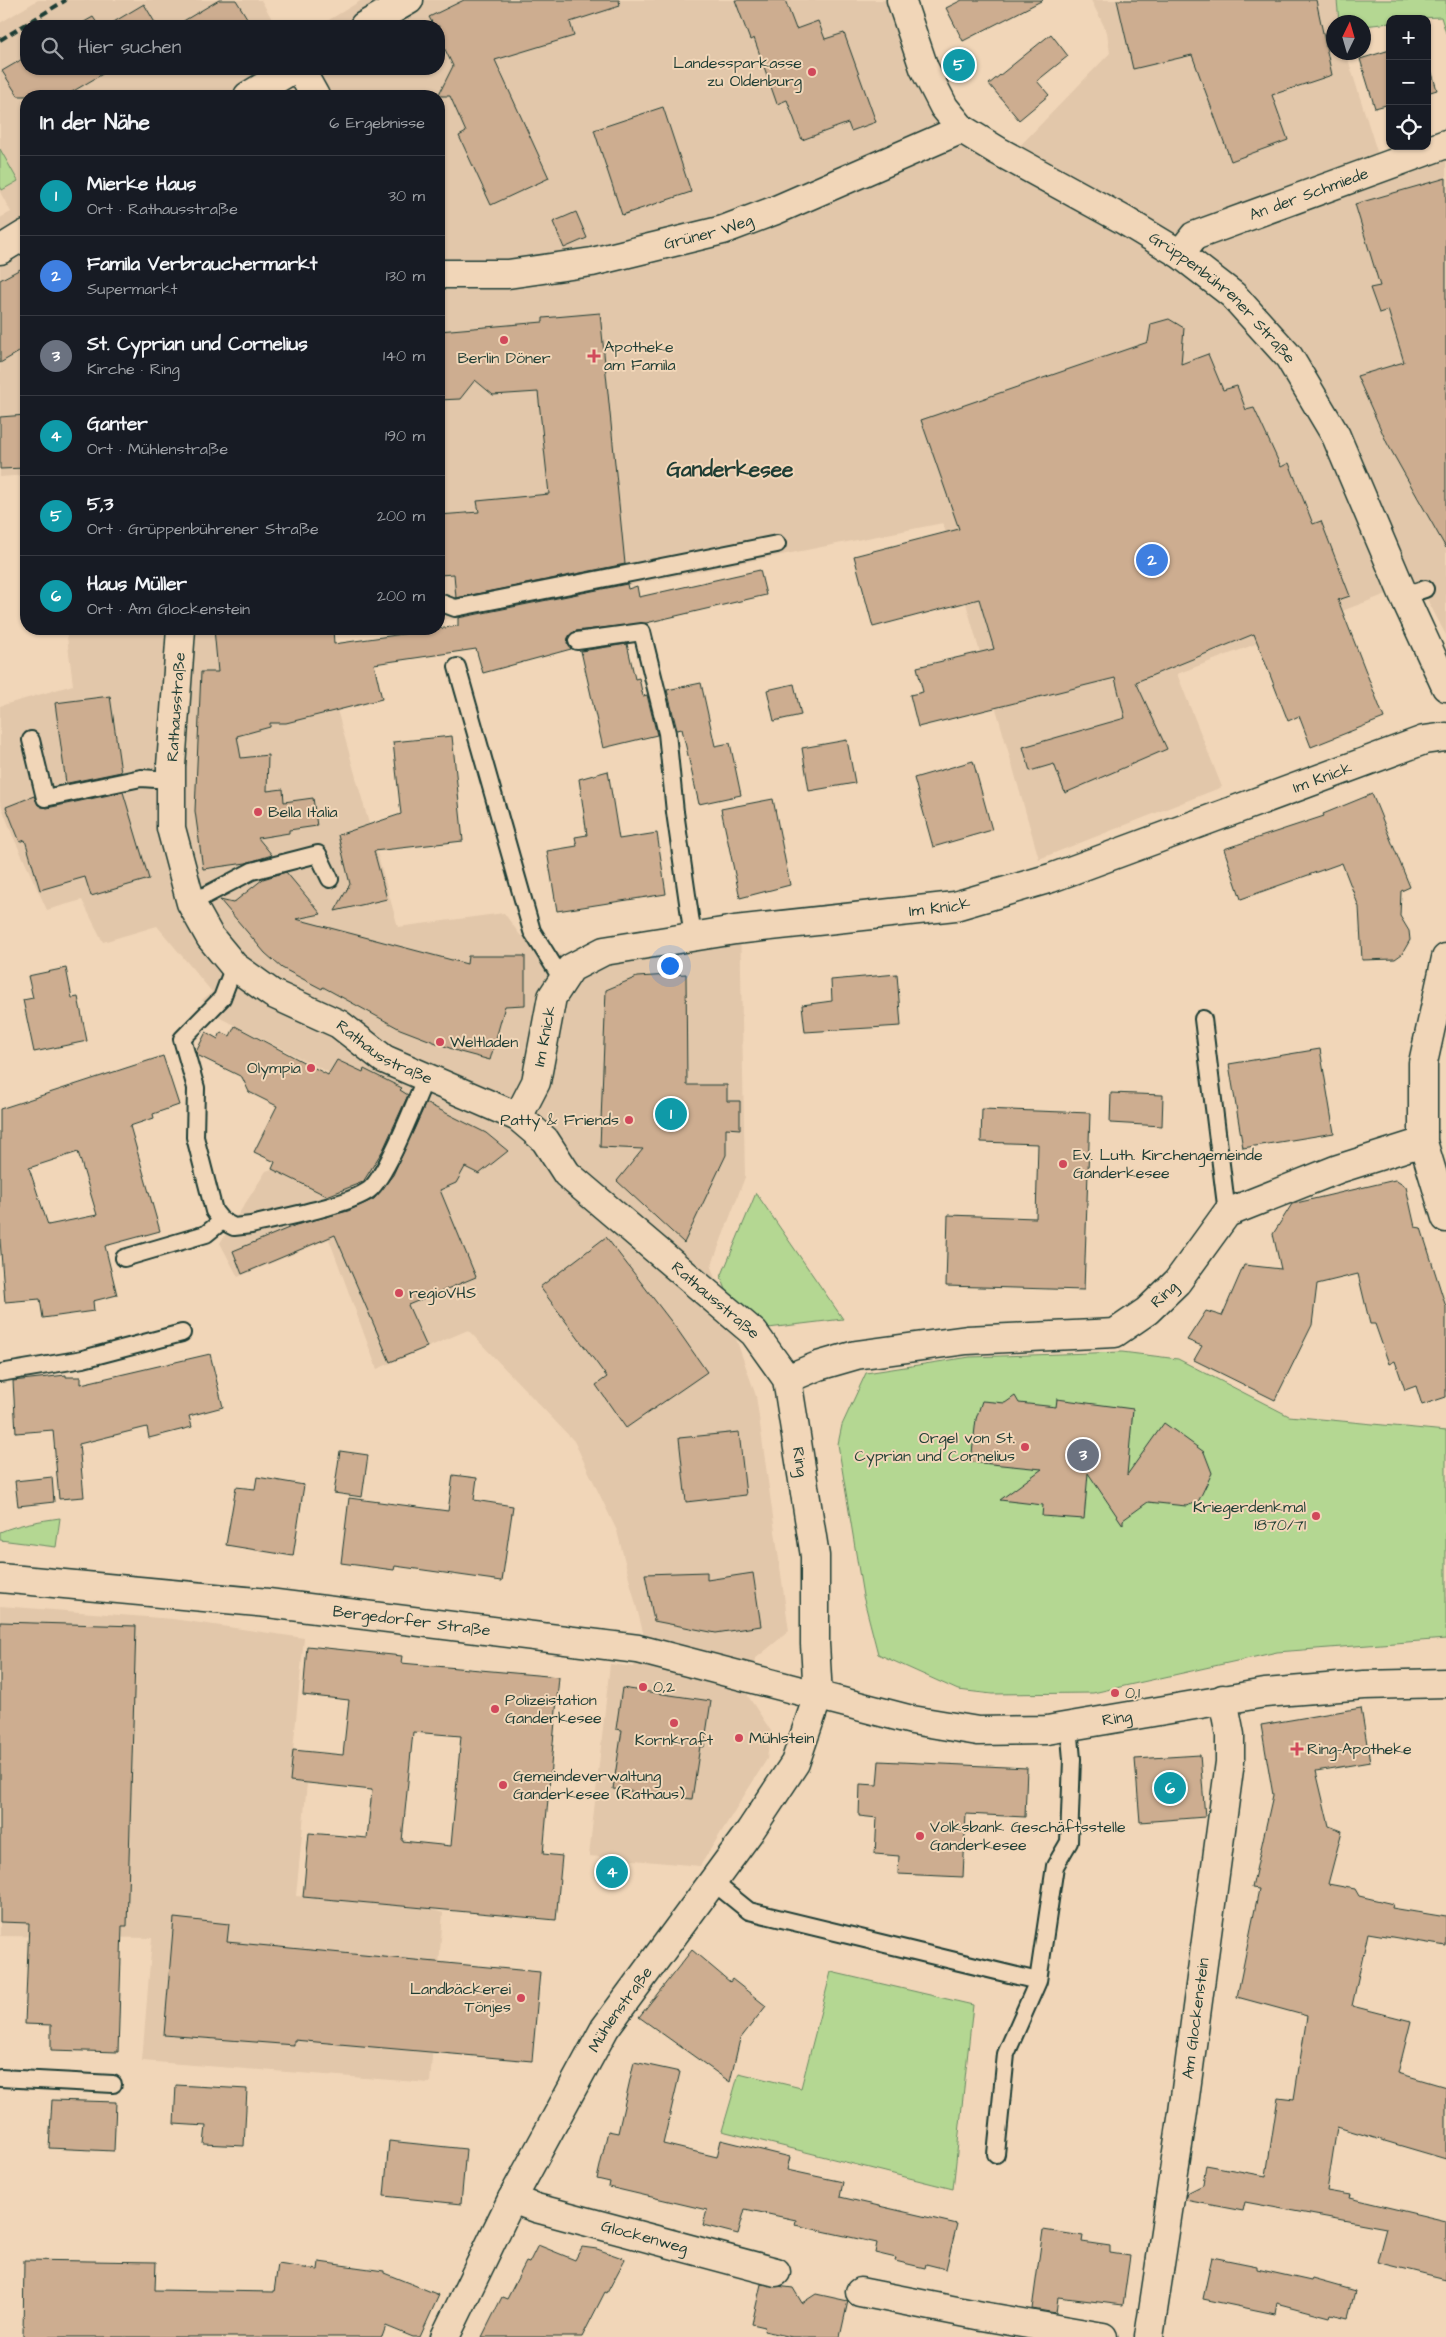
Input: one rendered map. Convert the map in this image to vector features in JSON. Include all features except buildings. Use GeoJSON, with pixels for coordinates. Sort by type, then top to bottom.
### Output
{"type":"FeatureCollection","features":[{"type":"Feature","properties":{"kind":"street"},"geometry":{"type":"LineString","coordinates":[[374,20],[409,0]]}},
{"type":"Feature","properties":{"kind":"street","name":"Grüppenbührener Straße"},"geometry":{"type":"LineString","coordinates":[[901,0],[924,68],[944,107],[962,129],[998,151],[1122,219],[1180,254],[1233,295],[1289,357],[1336,436],[1414,593],[1446,687]]}},
{"type":"Feature","properties":{"kind":"street"},"geometry":{"type":"LineString","coordinates":[[258,90],[283,75]]}},
{"type":"Feature","properties":{"kind":"street"},"geometry":{"type":"LineString","coordinates":[[303,75],[312,90]]}},
{"type":"Feature","properties":{"kind":"street","name":"Grüner Weg"},"geometry":{"type":"LineString","coordinates":[[445,274],[508,274],[592,262],[723,230],[776,210],[962,129]]}},
{"type":"Feature","properties":{"kind":"street","name":"An der Schmiede"},"geometry":{"type":"LineString","coordinates":[[1180,254],[1194,236],[1446,144]]}},
{"type":"Feature","properties":{"kind":"street"},"geometry":{"type":"LineString","coordinates":[[0,250],[20,238]]}},
{"type":"Feature","properties":{"kind":"street","name":"Rathausstraße"},"geometry":{"type":"LineString","coordinates":[[181,635],[171,780],[171,828],[190,903],[210,937],[234,966],[273,994],[339,1024],[384,1059],[518,1116],[545,1140],[567,1174],[754,1333],[787,1379]]}},
{"type":"Feature","properties":{"kind":"street","name":"Im Knick"},"geometry":{"type":"LineString","coordinates":[[518,1116],[536,1082],[552,997],[571,968],[604,951],[735,930],[955,906],[1060,875],[1424,740],[1446,737]]}},
{"type":"Feature","properties":{"kind":"street"},"geometry":{"type":"LineString","coordinates":[[1446,958],[1423,1063],[1424,1142],[1446,1218]]}},
{"type":"Feature","properties":{"kind":"street"},"geometry":{"type":"LineString","coordinates":[[1227,1213],[1338,1169],[1424,1142]]}},
{"type":"Feature","properties":{"kind":"street","name":"Ring"},"geometry":{"type":"LineString","coordinates":[[1227,1213],[1177,1282],[1147,1311],[1115,1333],[967,1340],[865,1354],[818,1366],[787,1379],[816,1556],[815,1644],[818,1696],[912,1720],[978,1731],[1047,1730],[1265,1693],[1364,1685],[1446,1683]]}},
{"type":"Feature","properties":{"kind":"street","name":"Bergedorfer Straße"},"geometry":{"type":"LineString","coordinates":[[0,1578],[268,1603],[602,1644],[638,1650],[818,1696]]}},
{"type":"Feature","properties":{"kind":"street","name":"Mühlenstraße"},"geometry":{"type":"LineString","coordinates":[[445,2337],[512,2200],[605,2028],[713,1882],[795,1763],[818,1696]]}},
{"type":"Feature","properties":{"kind":"street","name":"Am Glockenstein"},"geometry":{"type":"LineString","coordinates":[[1149,2337],[1184,2102],[1230,1762],[1230,1735],[1223,1699]]}},
{"type":"Feature","properties":{"kind":"street","name":"Glockenweg"},"geometry":{"type":"LineString","coordinates":[[512,2200],[776,2272]]}},
{"type":"Feature","properties":{"kind":"street"},"geometry":{"type":"LineString","coordinates":[[860,2292],[1103,2337]]}},
{"type":"Feature","properties":{"kind":"lane"},"geometry":{"type":"LineString","coordinates":[[445,604],[455,608],[776,544]]}},
{"type":"Feature","properties":{"kind":"lane"},"geometry":{"type":"LineString","coordinates":[[577,641],[642,632],[670,751],[674,812],[692,937]]}},
{"type":"Feature","properties":{"kind":"lane"},"geometry":{"type":"LineString","coordinates":[[457,667],[532,930],[563,981]]}},
{"type":"Feature","properties":{"kind":"lane"},"geometry":{"type":"LineString","coordinates":[[31,740],[44,798],[141,778],[171,780]]}},
{"type":"Feature","properties":{"kind":"lane"},"geometry":{"type":"LineString","coordinates":[[190,903],[252,871],[318,854],[330,879]]}},
{"type":"Feature","properties":{"kind":"lane"},"geometry":{"type":"LineString","coordinates":[[234,966],[222,998],[182,1039],[196,1088],[196,1137],[201,1162],[214,1211],[222,1221],[234,1227],[251,1226],[353,1199],[370,1190],[385,1168],[426,1077]]}},
{"type":"Feature","properties":{"kind":"lane"},"geometry":{"type":"LineString","coordinates":[[1202,1019],[1227,1213]]}},
{"type":"Feature","properties":{"kind":"lane"},"geometry":{"type":"LineString","coordinates":[[124,1258],[206,1234],[222,1221]]}},
{"type":"Feature","properties":{"kind":"lane"},"geometry":{"type":"LineString","coordinates":[[0,1373],[83,1359],[182,1333]]}},
{"type":"Feature","properties":{"kind":"lane"},"geometry":{"type":"LineString","coordinates":[[996,2154],[1006,2054],[1038,1981],[1055,1866],[1069,1842],[1072,1759],[1069,1726]]}},
{"type":"Feature","properties":{"kind":"lane"},"geometry":{"type":"LineString","coordinates":[[713,1882],[750,1911],[1038,1981]]}},
{"type":"Feature","properties":{"kind":"lane"},"geometry":{"type":"LineString","coordinates":[[0,2078],[113,2084]]}},
{"type":"Feature","properties":{"kind":"shaded area"},"geometry":{"type":"Polygon","coordinates":[[[38,0],[261,0],[273,20],[20,20],[20,75],[445,75],[445,20],[329,20],[362,0],[897,0],[920,69],[1006,160],[1110,53],[1107,32],[1091,0],[1337,0],[1338,15],[1326,15],[1326,60],[1348,60],[1379,158],[1402,150],[1431,150],[1431,140],[1446,135],[1446,635],[1418,582],[1177,674],[1222,787],[1039,859],[943,523],[453,620],[445,619],[445,90],[20,90],[20,475],[0,477],[0,218],[11,212],[0,192],[0,23],[38,0]]]}},
{"type":"Feature","properties":{"kind":"shaded area"},"geometry":{"type":"Polygon","coordinates":[[[67,635],[316,635],[398,927],[504,913],[520,935],[565,956],[740,918],[745,1177],[711,1267],[756,1396],[789,1631],[755,1659],[748,1696],[771,1731],[767,1759],[700,1866],[589,1856],[610,1664],[634,1667],[644,1636],[617,1531],[574,1441],[468,1330],[377,1369],[329,1239],[238,1277],[220,1243],[266,1171],[272,1169],[328,1072],[222,1019],[202,1000],[212,992],[157,926],[103,942],[82,900],[47,910],[12,834],[0,802],[0,706],[73,685],[67,635]]]}},
{"type":"Feature","properties":{"kind":"shaded area"},"geometry":{"type":"Polygon","coordinates":[[[0,1606],[173,1619],[304,1638],[290,1781],[307,1783],[296,1896],[431,1909],[443,1913],[430,2083],[142,2061],[152,1938],[0,1936],[0,1606]]]}},
{"type":"Feature","properties":{"kind":"green space"},"geometry":{"type":"Polygon","coordinates":[[[1337,0],[1446,0],[1446,33],[1441,17],[1431,17],[1431,15],[1386,15],[1386,23],[1371,25],[1371,15],[1338,15],[1337,0]]]}},
{"type":"Feature","properties":{"kind":"green space"},"geometry":{"type":"Polygon","coordinates":[[[0,149],[18,181],[2,190],[0,186],[0,149]]]}},
{"type":"Feature","properties":{"kind":"green space"},"geometry":{"type":"Polygon","coordinates":[[[756,1193],[843,1319],[760,1329],[731,1302],[721,1277],[756,1193]]]}},
{"type":"Feature","properties":{"kind":"green space"},"geometry":{"type":"Polygon","coordinates":[[[1122,1352],[1178,1359],[1289,1416],[1446,1431],[1446,1639],[1277,1652],[1093,1693],[992,1694],[958,1690],[878,1654],[863,1596],[838,1444],[842,1425],[866,1373],[970,1357],[1122,1352]]]}},
{"type":"Feature","properties":{"kind":"green space"},"geometry":{"type":"Polygon","coordinates":[[[60,1518],[56,1547],[0,1540],[0,1532],[7,1529],[60,1518]]]}},
{"type":"Feature","properties":{"kind":"green space"},"geometry":{"type":"Polygon","coordinates":[[[831,1972],[973,2005],[953,2189],[722,2131],[739,2073],[801,2088],[831,1972]]]}},
{"type":"Feature","properties":{"kind":"railway"},"geometry":{"type":"LineString","coordinates":[[33,20],[66,0]]}},
{"type":"Feature","properties":{"kind":"railway"},"geometry":{"type":"LineString","coordinates":[[0,40],[20,28]]}},
{"type":"Feature","properties":{"kind":"place","name":"5,3"},"geometry":{"type":"Point","coordinates":[959,65]}},
{"type":"Feature","properties":{"kind":"place","name":"Landessparkasse zu Oldenburg"},"geometry":{"type":"Point","coordinates":[812,72]}},
{"type":"Feature","properties":{"kind":"place","name":"Berlin Döner"},"geometry":{"type":"Point","coordinates":[504,340]}},
{"type":"Feature","properties":{"kind":"place","name":"Apotheke am Famila"},"geometry":{"type":"Point","coordinates":[594,356]}},
{"type":"Feature","properties":{"kind":"place","name":"Famila Verbrauchermarkt"},"geometry":{"type":"Point","coordinates":[1152,560]}},
{"type":"Feature","properties":{"kind":"place","name":"Bella Italia"},"geometry":{"type":"Point","coordinates":[258,812]}},
{"type":"Feature","properties":{"kind":"place","name":"Weltladen"},"geometry":{"type":"Point","coordinates":[440,1042]}},
{"type":"Feature","properties":{"kind":"place","name":"Olympia"},"geometry":{"type":"Point","coordinates":[311,1068]}},
{"type":"Feature","properties":{"kind":"place","name":"Mierke Haus"},"geometry":{"type":"Point","coordinates":[671,1114]}},
{"type":"Feature","properties":{"kind":"place","name":"Patty & Friends"},"geometry":{"type":"Point","coordinates":[629,1120]}},
{"type":"Feature","properties":{"kind":"place","name":"Ev. Luth. Kirchengemeinde Ganderkesee"},"geometry":{"type":"Point","coordinates":[1063,1164]}},
{"type":"Feature","properties":{"kind":"place","name":"regioVHS"},"geometry":{"type":"Point","coordinates":[399,1293]}},
{"type":"Feature","properties":{"kind":"place","name":"Orgel von St. Cyprian und Cornelius"},"geometry":{"type":"Point","coordinates":[1025,1447]}},
{"type":"Feature","properties":{"kind":"place","name":"St. Cyprian und Cornelius"},"geometry":{"type":"Point","coordinates":[1083,1455]}},
{"type":"Feature","properties":{"kind":"place","name":"Kriegerdenkmal 1870/71"},"geometry":{"type":"Point","coordinates":[1316,1516]}},
{"type":"Feature","properties":{"kind":"place","name":"0,2"},"geometry":{"type":"Point","coordinates":[643,1687]}},
{"type":"Feature","properties":{"kind":"place","name":"0,1"},"geometry":{"type":"Point","coordinates":[1115,1693]}},
{"type":"Feature","properties":{"kind":"place","name":"Polizeistation Ganderkesee"},"geometry":{"type":"Point","coordinates":[495,1709]}},
{"type":"Feature","properties":{"kind":"place","name":"Kornkraft"},"geometry":{"type":"Point","coordinates":[674,1723]}},
{"type":"Feature","properties":{"kind":"place","name":"Mühlstein"},"geometry":{"type":"Point","coordinates":[739,1738]}},
{"type":"Feature","properties":{"kind":"place","name":"Ring-Apotheke"},"geometry":{"type":"Point","coordinates":[1297,1749]}},
{"type":"Feature","properties":{"kind":"place","name":"Gemeindeverwaltung Ganderkesee (Rathaus)"},"geometry":{"type":"Point","coordinates":[503,1785]}},
{"type":"Feature","properties":{"kind":"place","name":"Haus Müller"},"geometry":{"type":"Point","coordinates":[1170,1788]}},
{"type":"Feature","properties":{"kind":"place","name":"Volksbank Geschäftsstelle Ganderkesee"},"geometry":{"type":"Point","coordinates":[920,1836]}},
{"type":"Feature","properties":{"kind":"place","name":"Ganter"},"geometry":{"type":"Point","coordinates":[612,1872]}},
{"type":"Feature","properties":{"kind":"place","name":"Landbäckerei Tönjes"},"geometry":{"type":"Point","coordinates":[521,1998]}},
{"type":"Feature","properties":{"kind":"district","name":"Ganderkesee"},"geometry":{"type":"Point","coordinates":[730,469]}}]}
